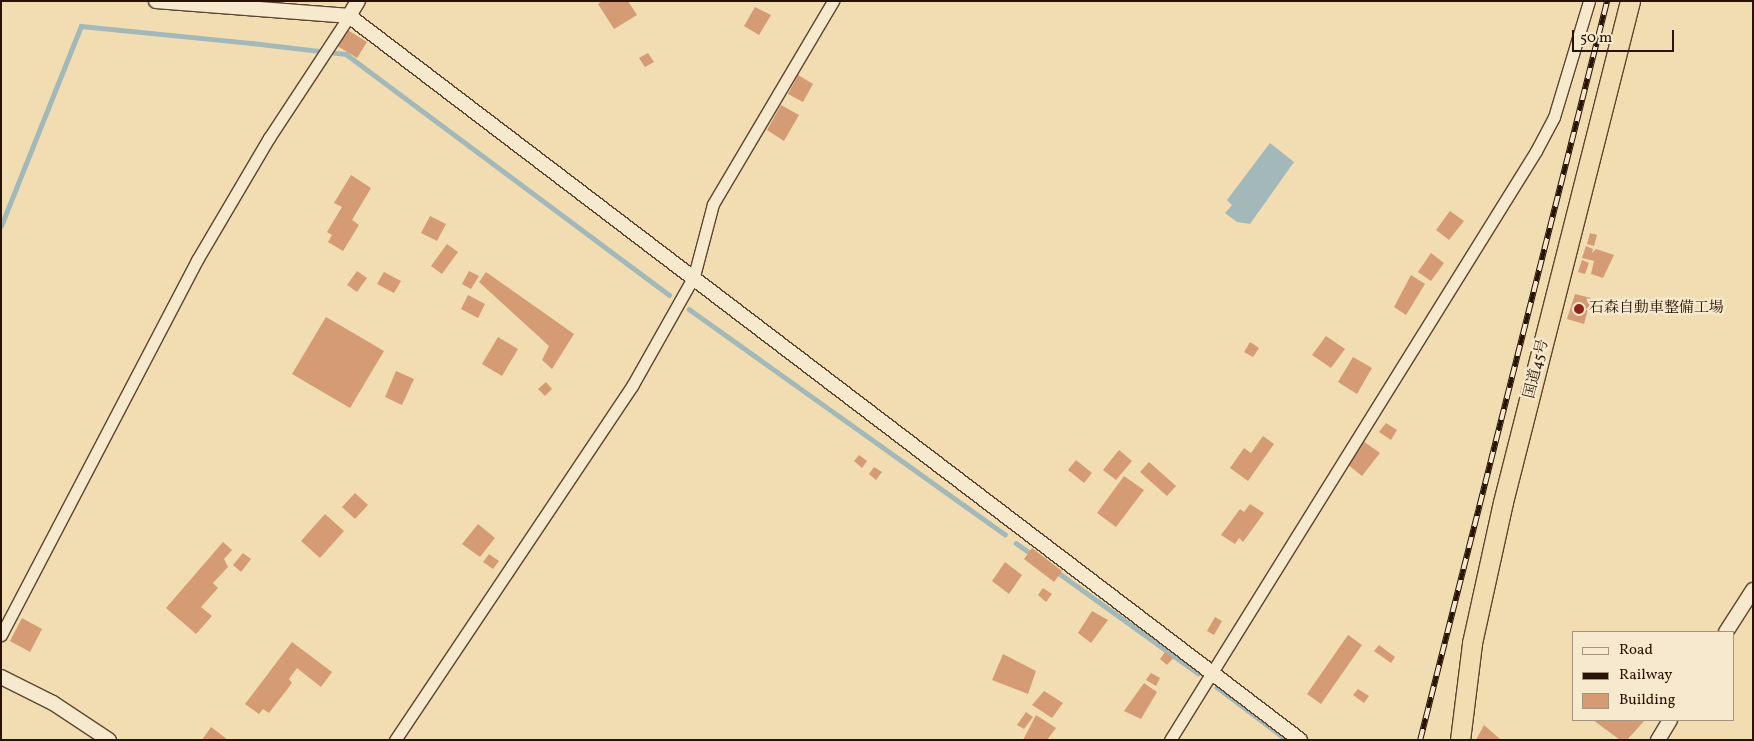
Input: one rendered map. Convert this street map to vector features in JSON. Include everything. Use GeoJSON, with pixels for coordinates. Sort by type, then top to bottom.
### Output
{"type":"FeatureCollection","features":[{"type":"Feature","properties":{"kind":"highway","name":"国道45号"},"geometry":{"type":"LineString","coordinates":[[1460,740],[1472,643],[1503,502],[1630,1]]}},
{"type":"Feature","properties":{"kind":"street"},"geometry":{"type":"LineString","coordinates":[[156,1],[349,16],[694,276],[1300,740]]}},
{"type":"Feature","properties":{"kind":"street"},"geometry":{"type":"LineString","coordinates":[[1,634],[197,260],[270,138],[358,1]]}},
{"type":"Feature","properties":{"kind":"street"},"geometry":{"type":"LineString","coordinates":[[395,740],[632,386],[694,276],[713,204],[833,1]]}},
{"type":"Feature","properties":{"kind":"street"},"geometry":{"type":"LineString","coordinates":[[1170,740],[1536,151],[1554,117],[1589,1]]}},
{"type":"Feature","properties":{"kind":"street"},"geometry":{"type":"LineString","coordinates":[[1727,631],[1753,590]]}},
{"type":"Feature","properties":{"kind":"street"},"geometry":{"type":"LineString","coordinates":[[1,677],[54,703],[109,740]]}},
{"type":"Feature","properties":{"kind":"street"},"geometry":{"type":"LineString","coordinates":[[1658,740],[1669,721]]}},
{"type":"Feature","properties":{"kind":"shaded area"},"geometry":{"type":"Polygon","coordinates":[[[1270,143],[1294,162],[1250,224],[1237,222],[1225,213],[1232,205],[1227,200],[1270,143]]]}},
{"type":"Feature","properties":{"kind":"building"},"geometry":{"type":"Polygon","coordinates":[[[602,1],[628,1],[637,15],[614,29],[598,4],[602,1]]]}},
{"type":"Feature","properties":{"kind":"building"},"geometry":{"type":"Polygon","coordinates":[[[755,7],[771,15],[759,35],[744,26],[755,7]]]}},
{"type":"Feature","properties":{"kind":"building"},"geometry":{"type":"Polygon","coordinates":[[[346,29],[367,42],[357,58],[336,45],[346,29]]]}},
{"type":"Feature","properties":{"kind":"building"},"geometry":{"type":"Polygon","coordinates":[[[648,53],[654,62],[645,67],[639,58],[648,53]]]}},
{"type":"Feature","properties":{"kind":"building"},"geometry":{"type":"Polygon","coordinates":[[[798,75],[813,84],[803,102],[788,94],[798,75]]]}},
{"type":"Feature","properties":{"kind":"building"},"geometry":{"type":"Polygon","coordinates":[[[781,105],[799,115],[784,141],[767,130],[781,105]]]}},
{"type":"Feature","properties":{"kind":"building"},"geometry":{"type":"Polygon","coordinates":[[[351,175],[371,188],[352,220],[359,225],[343,251],[328,242],[332,235],[327,232],[342,207],[334,203],[351,175]]]}},
{"type":"Feature","properties":{"kind":"building"},"geometry":{"type":"Polygon","coordinates":[[[1450,211],[1464,221],[1449,240],[1436,230],[1450,211]]]}},
{"type":"Feature","properties":{"kind":"building"},"geometry":{"type":"Polygon","coordinates":[[[430,216],[446,224],[437,241],[421,233],[430,216]]]}},
{"type":"Feature","properties":{"kind":"building"},"geometry":{"type":"Polygon","coordinates":[[[1590,233],[1597,235],[1594,246],[1587,244],[1590,233]]]}},
{"type":"Feature","properties":{"kind":"building"},"geometry":{"type":"Polygon","coordinates":[[[447,244],[458,252],[442,274],[431,266],[447,244]]]}},
{"type":"Feature","properties":{"kind":"building"},"geometry":{"type":"Polygon","coordinates":[[[1586,246],[1593,249],[1592,253],[1596,249],[1614,255],[1603,278],[1591,274],[1594,261],[1582,258],[1586,246]]]}},
{"type":"Feature","properties":{"kind":"building"},"geometry":{"type":"Polygon","coordinates":[[[1431,253],[1444,263],[1431,281],[1418,272],[1431,253]]]}},
{"type":"Feature","properties":{"kind":"building"},"geometry":{"type":"Polygon","coordinates":[[[1582,260],[1589,263],[1585,274],[1578,272],[1582,260]]]}},
{"type":"Feature","properties":{"kind":"building"},"geometry":{"type":"Polygon","coordinates":[[[357,271],[367,278],[357,292],[347,285],[357,271]]]}},
{"type":"Feature","properties":{"kind":"building"},"geometry":{"type":"Polygon","coordinates":[[[469,271],[479,276],[471,289],[462,284],[469,271]]]}},
{"type":"Feature","properties":{"kind":"building"},"geometry":{"type":"Polygon","coordinates":[[[384,272],[401,281],[394,293],[377,284],[384,272]]]}},
{"type":"Feature","properties":{"kind":"building"},"geometry":{"type":"Polygon","coordinates":[[[486,272],[574,334],[552,369],[542,360],[549,346],[479,282],[486,272]]]}},
{"type":"Feature","properties":{"kind":"building"},"geometry":{"type":"Polygon","coordinates":[[[1411,275],[1425,284],[1406,315],[1394,307],[1411,275]]]}},
{"type":"Feature","properties":{"kind":"building","name":"石森自動車整備工場"},"geometry":{"type":"Polygon","coordinates":[[[1575,294],[1591,298],[1584,324],[1567,319],[1575,294]]]}},
{"type":"Feature","properties":{"kind":"building"},"geometry":{"type":"Polygon","coordinates":[[[468,295],[485,304],[478,318],[461,309],[468,295]]]}},
{"type":"Feature","properties":{"kind":"building"},"geometry":{"type":"Polygon","coordinates":[[[326,317],[384,351],[350,408],[292,374],[326,317]]]}},
{"type":"Feature","properties":{"kind":"building"},"geometry":{"type":"Polygon","coordinates":[[[1326,336],[1345,349],[1331,368],[1312,355],[1326,336]]]}},
{"type":"Feature","properties":{"kind":"building"},"geometry":{"type":"Polygon","coordinates":[[[498,337],[518,349],[502,376],[482,364],[498,337]]]}},
{"type":"Feature","properties":{"kind":"building"},"geometry":{"type":"Polygon","coordinates":[[[1250,342],[1259,348],[1253,357],[1244,352],[1250,342]]]}},
{"type":"Feature","properties":{"kind":"building"},"geometry":{"type":"Polygon","coordinates":[[[1353,357],[1372,368],[1357,394],[1338,382],[1353,357]]]}},
{"type":"Feature","properties":{"kind":"building"},"geometry":{"type":"Polygon","coordinates":[[[396,371],[414,379],[402,405],[385,397],[396,371]]]}},
{"type":"Feature","properties":{"kind":"building"},"geometry":{"type":"Polygon","coordinates":[[[546,382],[552,389],[545,396],[538,389],[546,382]]]}},
{"type":"Feature","properties":{"kind":"building"},"geometry":{"type":"Polygon","coordinates":[[[1386,423],[1397,430],[1391,440],[1379,432],[1386,423]]]}},
{"type":"Feature","properties":{"kind":"building"},"geometry":{"type":"Polygon","coordinates":[[[1263,436],[1274,444],[1248,481],[1230,468],[1244,448],[1251,453],[1263,436]]]}},
{"type":"Feature","properties":{"kind":"building"},"geometry":{"type":"Polygon","coordinates":[[[1363,441],[1380,453],[1362,476],[1346,463],[1363,441]]]}},
{"type":"Feature","properties":{"kind":"building"},"geometry":{"type":"Polygon","coordinates":[[[1119,450],[1132,461],[1116,480],[1103,470],[1119,450]]]}},
{"type":"Feature","properties":{"kind":"building"},"geometry":{"type":"Polygon","coordinates":[[[859,455],[867,461],[862,468],[854,461],[859,455]]]}},
{"type":"Feature","properties":{"kind":"building"},"geometry":{"type":"Polygon","coordinates":[[[1076,460],[1092,473],[1084,483],[1068,470],[1076,460]]]}},
{"type":"Feature","properties":{"kind":"building"},"geometry":{"type":"Polygon","coordinates":[[[1149,462],[1176,486],[1167,496],[1140,472],[1149,462]]]}},
{"type":"Feature","properties":{"kind":"building"},"geometry":{"type":"Polygon","coordinates":[[[874,467],[882,472],[876,480],[869,474],[874,467]]]}},
{"type":"Feature","properties":{"kind":"building"},"geometry":{"type":"Polygon","coordinates":[[[1124,476],[1144,490],[1116,527],[1097,513],[1124,476]]]}},
{"type":"Feature","properties":{"kind":"building"},"geometry":{"type":"Polygon","coordinates":[[[355,493],[368,505],[355,519],[342,507],[355,493]]]}},
{"type":"Feature","properties":{"kind":"building"},"geometry":{"type":"Polygon","coordinates":[[[1250,504],[1264,513],[1243,542],[1239,538],[1235,544],[1221,535],[1240,509],[1244,512],[1250,504]]]}},
{"type":"Feature","properties":{"kind":"building"},"geometry":{"type":"Polygon","coordinates":[[[325,514],[344,531],[320,558],[301,541],[325,514]]]}},
{"type":"Feature","properties":{"kind":"building"},"geometry":{"type":"Polygon","coordinates":[[[478,524],[495,538],[480,557],[462,544],[478,524]]]}},
{"type":"Feature","properties":{"kind":"building"},"geometry":{"type":"Polygon","coordinates":[[[223,542],[232,550],[224,559],[228,567],[213,583],[218,588],[201,607],[212,616],[196,634],[166,608],[223,542]]]}},
{"type":"Feature","properties":{"kind":"building"},"geometry":{"type":"Polygon","coordinates":[[[1032,548],[1062,571],[1054,582],[1024,559],[1032,548]]]}},
{"type":"Feature","properties":{"kind":"building"},"geometry":{"type":"Polygon","coordinates":[[[243,553],[251,559],[241,572],[233,565],[243,553]]]}},
{"type":"Feature","properties":{"kind":"building"},"geometry":{"type":"Polygon","coordinates":[[[489,554],[499,561],[493,569],[483,562],[489,554]]]}},
{"type":"Feature","properties":{"kind":"building"},"geometry":{"type":"Polygon","coordinates":[[[1005,562],[1022,575],[1009,594],[992,581],[1005,562]]]}},
{"type":"Feature","properties":{"kind":"building"},"geometry":{"type":"Polygon","coordinates":[[[1043,588],[1052,594],[1046,602],[1038,595],[1043,588]]]}},
{"type":"Feature","properties":{"kind":"building"},"geometry":{"type":"Polygon","coordinates":[[[1092,611],[1108,620],[1091,643],[1078,633],[1092,611]]]}},
{"type":"Feature","properties":{"kind":"building"},"geometry":{"type":"Polygon","coordinates":[[[1215,617],[1222,621],[1214,635],[1207,631],[1215,617]]]}},
{"type":"Feature","properties":{"kind":"building"},"geometry":{"type":"Polygon","coordinates":[[[22,618],[42,629],[30,652],[10,641],[22,618]]]}},
{"type":"Feature","properties":{"kind":"building"},"geometry":{"type":"Polygon","coordinates":[[[1348,635],[1362,645],[1321,704],[1307,694],[1348,635]]]}},
{"type":"Feature","properties":{"kind":"building"},"geometry":{"type":"Polygon","coordinates":[[[292,642],[332,672],[321,687],[297,668],[289,679],[292,683],[269,713],[263,709],[259,714],[245,704],[292,642]]]}},
{"type":"Feature","properties":{"kind":"building"},"geometry":{"type":"Polygon","coordinates":[[[1379,645],[1395,657],[1391,663],[1374,651],[1379,645]]]}},
{"type":"Feature","properties":{"kind":"building"},"geometry":{"type":"Polygon","coordinates":[[[1165,652],[1173,658],[1167,665],[1160,659],[1165,652]]]}},
{"type":"Feature","properties":{"kind":"building"},"geometry":{"type":"Polygon","coordinates":[[[1003,654],[1036,671],[1028,694],[992,680],[1003,654]]]}},
{"type":"Feature","properties":{"kind":"building"},"geometry":{"type":"Polygon","coordinates":[[[1151,673],[1160,678],[1156,686],[1146,680],[1151,673]]]}},
{"type":"Feature","properties":{"kind":"building"},"geometry":{"type":"Polygon","coordinates":[[[1144,683],[1157,692],[1141,719],[1124,711],[1144,683]]]}},
{"type":"Feature","properties":{"kind":"building"},"geometry":{"type":"Polygon","coordinates":[[[1358,689],[1369,696],[1364,703],[1353,695],[1358,689]]]}},
{"type":"Feature","properties":{"kind":"building"},"geometry":{"type":"Polygon","coordinates":[[[1044,691],[1063,703],[1052,718],[1032,705],[1044,691]]]}},
{"type":"Feature","properties":{"kind":"building"},"geometry":{"type":"Polygon","coordinates":[[[1026,712],[1033,717],[1024,729],[1017,725],[1026,712]]]}},
{"type":"Feature","properties":{"kind":"building"},"geometry":{"type":"Polygon","coordinates":[[[1036,715],[1056,728],[1047,740],[1023,740],[1036,715]]]}},
{"type":"Feature","properties":{"kind":"building"},"geometry":{"type":"Polygon","coordinates":[[[1594,721],[1644,721],[1627,740],[1620,740],[1594,721]]]}},
{"type":"Feature","properties":{"kind":"building"},"geometry":{"type":"Polygon","coordinates":[[[1484,725],[1501,740],[1476,740],[1484,725]]]}},
{"type":"Feature","properties":{"kind":"building"},"geometry":{"type":"Polygon","coordinates":[[[211,727],[228,740],[202,740],[211,727]]]}},
{"type":"Feature","properties":{"kind":"waterway"},"geometry":{"type":"LineString","coordinates":[[1,226],[81,26],[252,43],[346,54],[669,295]]}},
{"type":"Feature","properties":{"kind":"waterway"},"geometry":{"type":"LineString","coordinates":[[689,309],[1005,534]]}},
{"type":"Feature","properties":{"kind":"waterway"},"geometry":{"type":"LineString","coordinates":[[1016,543],[1033,555]]}},
{"type":"Feature","properties":{"kind":"waterway"},"geometry":{"type":"LineString","coordinates":[[1056,571],[1198,673]]}},
{"type":"Feature","properties":{"kind":"waterway"},"geometry":{"type":"LineString","coordinates":[[1217,687],[1287,740]]}},
{"type":"Feature","properties":{"kind":"railway"},"geometry":{"type":"LineString","coordinates":[[1420,740],[1607,1]]}},
{"type":"Feature","properties":{"kind":"place","name":"石森自動車整備工場"},"geometry":{"type":"Point","coordinates":[1579,309]}}]}
